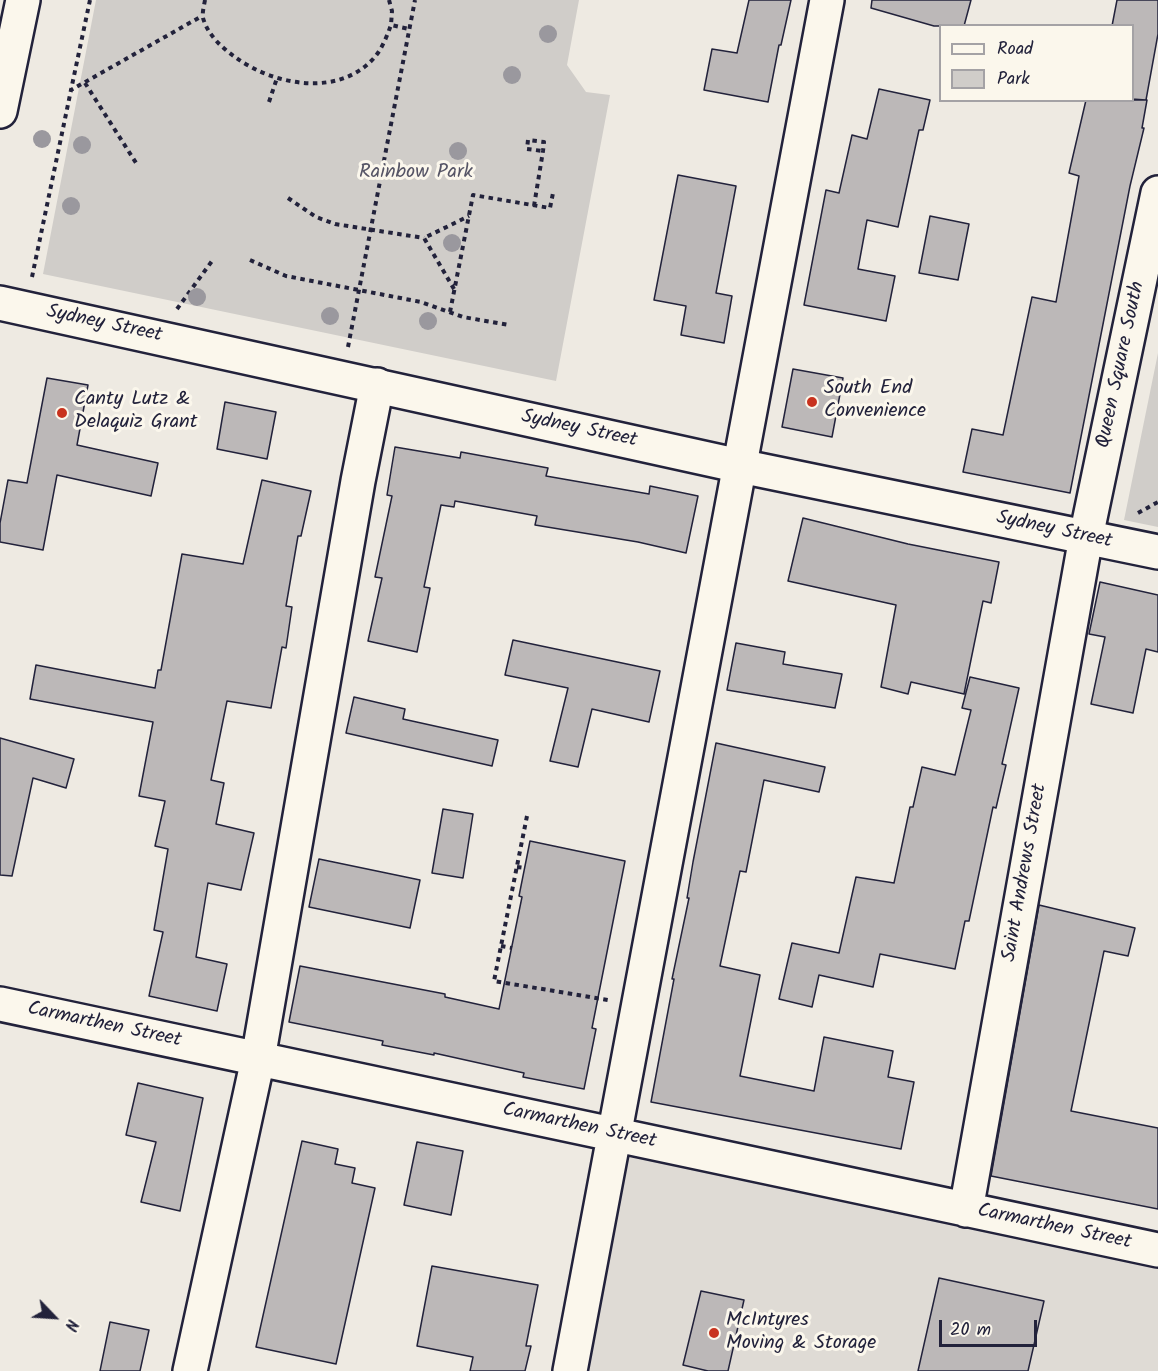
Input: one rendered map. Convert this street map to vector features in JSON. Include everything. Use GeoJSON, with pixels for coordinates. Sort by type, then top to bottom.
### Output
{"type":"FeatureCollection","features":[{"type":"Feature","properties":{"kind":"street"},"geometry":{"type":"LineString","coordinates":[[0,111],[23,0]]}},
{"type":"Feature","properties":{"kind":"street"},"geometry":{"type":"LineString","coordinates":[[570,1371],[827,0]]}},
{"type":"Feature","properties":{"kind":"street","name":"Queen Square South"},"geometry":{"type":"LineString","coordinates":[[1086,537],[1158,193]]}},
{"type":"Feature","properties":{"kind":"street","name":"Sydney Street"},"geometry":{"type":"LineString","coordinates":[[13,305],[740,466],[1158,552]]}},
{"type":"Feature","properties":{"kind":"street"},"geometry":{"type":"LineString","coordinates":[[190,1371],[258,1059],[356,492],[377,385]]}},
{"type":"Feature","properties":{"kind":"street","name":"Saint Andrews Street"},"geometry":{"type":"LineString","coordinates":[[966,1210],[1086,537]]}},
{"type":"Feature","properties":{"kind":"street","name":"Carmarthen Street"},"geometry":{"type":"LineString","coordinates":[[0,1004],[1158,1250]]}},
{"type":"Feature","properties":{"kind":"path"},"geometry":{"type":"LineString","coordinates":[[13,305],[71,90],[90,0]]}},
{"type":"Feature","properties":{"kind":"path"},"geometry":{"type":"LineString","coordinates":[[205,0],[202,16],[212,35],[224,49],[255,71],[292,82],[313,83],[344,77],[361,69],[375,57],[391,25],[392,11],[389,0]]}},
{"type":"Feature","properties":{"kind":"path"},"geometry":{"type":"LineString","coordinates":[[343,378],[415,0]]}},
{"type":"Feature","properties":{"kind":"path"},"geometry":{"type":"LineString","coordinates":[[71,90],[202,16]]}},
{"type":"Feature","properties":{"kind":"path"},"geometry":{"type":"LineString","coordinates":[[391,25],[409,29]]}},
{"type":"Feature","properties":{"kind":"path"},"geometry":{"type":"LineString","coordinates":[[269,102],[278,78]]}},
{"type":"Feature","properties":{"kind":"path"},"geometry":{"type":"LineString","coordinates":[[85,83],[138,166]]}},
{"type":"Feature","properties":{"kind":"path"},"geometry":{"type":"LineString","coordinates":[[534,206],[543,151],[544,142],[528,140],[527,149],[543,151]]}},
{"type":"Feature","properties":{"kind":"path"},"geometry":{"type":"LineString","coordinates":[[450,312],[473,195],[550,208],[553,193]]}},
{"type":"Feature","properties":{"kind":"path"},"geometry":{"type":"LineString","coordinates":[[288,198],[316,217],[335,224],[424,238],[469,216]]}},
{"type":"Feature","properties":{"kind":"path"},"geometry":{"type":"LineString","coordinates":[[424,238],[454,290]]}},
{"type":"Feature","properties":{"kind":"path"},"geometry":{"type":"LineString","coordinates":[[250,260],[286,276],[422,302],[464,317],[510,326]]}},
{"type":"Feature","properties":{"kind":"path"},"geometry":{"type":"LineString","coordinates":[[156,337],[212,261]]}},
{"type":"Feature","properties":{"kind":"path"},"geometry":{"type":"LineString","coordinates":[[527,816],[494,981],[638,1005]]}},
{"type":"Feature","properties":{"kind":"path"},"geometry":{"type":"LineString","coordinates":[[517,867],[525,868]]}},
{"type":"Feature","properties":{"kind":"path"},"geometry":{"type":"LineString","coordinates":[[501,946],[512,948]]}},
{"type":"Feature","properties":{"kind":"shaded area"},"geometry":{"type":"Polygon","coordinates":[[[614,1135],[1158,1250],[1158,1371],[570,1371],[614,1135]]]}},
{"type":"Feature","properties":{"kind":"green space","name":"Rainbow Park"},"geometry":{"type":"Polygon","coordinates":[[[96,0],[579,0],[567,65],[586,92],[610,95],[556,381],[43,274],[96,0]]]}},
{"type":"Feature","properties":{"kind":"green space"},"geometry":{"type":"Polygon","coordinates":[[[1158,353],[1158,527],[1124,520],[1158,353]]]}},
{"type":"Feature","properties":{"kind":"building"},"geometry":{"type":"Polygon","coordinates":[[[749,0],[791,0],[781,45],[779,45],[768,102],[704,90],[712,49],[737,53],[749,0]]]}},
{"type":"Feature","properties":{"kind":"building"},"geometry":{"type":"Polygon","coordinates":[[[872,0],[971,0],[965,24],[934,26],[871,8],[872,0]]]}},
{"type":"Feature","properties":{"kind":"building"},"geometry":{"type":"Polygon","coordinates":[[[1117,0],[1158,0],[1158,34],[1146,100],[1134,99],[1134,24],[1112,24],[1117,0]]]}},
{"type":"Feature","properties":{"kind":"building"},"geometry":{"type":"Polygon","coordinates":[[[879,89],[930,100],[923,130],[919,130],[898,227],[867,220],[858,269],[895,276],[886,321],[804,305],[826,190],[839,193],[852,135],[867,139],[879,89]]]}},
{"type":"Feature","properties":{"kind":"building"},"geometry":{"type":"Polygon","coordinates":[[[1147,100],[1142,128],[1144,128],[1130,186],[1070,493],[963,472],[972,429],[1003,435],[1032,297],[1056,302],[1079,176],[1069,173],[1086,102],[1147,100]]]}},
{"type":"Feature","properties":{"kind":"building"},"geometry":{"type":"Polygon","coordinates":[[[678,175],[736,186],[716,293],[732,296],[724,343],[681,335],[686,306],[654,300],[678,175]]]}},
{"type":"Feature","properties":{"kind":"building"},"geometry":{"type":"Polygon","coordinates":[[[930,216],[969,224],[958,280],[919,273],[930,216]]]}},
{"type":"Feature","properties":{"kind":"building"},"geometry":{"type":"Polygon","coordinates":[[[793,369],[843,378],[832,437],[782,427],[793,369]]]}},
{"type":"Feature","properties":{"kind":"building"},"geometry":{"type":"Polygon","coordinates":[[[47,378],[88,385],[77,445],[158,463],[151,496],[57,475],[43,550],[0,542],[0,523],[8,480],[27,483],[47,378]]]}},
{"type":"Feature","properties":{"kind":"building"},"geometry":{"type":"Polygon","coordinates":[[[225,402],[276,412],[267,459],[217,449],[225,402]]]}},
{"type":"Feature","properties":{"kind":"building"},"geometry":{"type":"Polygon","coordinates":[[[395,447],[460,458],[461,452],[548,468],[546,476],[649,494],[650,486],[698,496],[686,553],[638,542],[535,525],[537,516],[455,501],[454,507],[441,505],[424,587],[430,588],[417,652],[368,641],[382,578],[375,577],[392,496],[387,495],[395,447]]]}},
{"type":"Feature","properties":{"kind":"building"},"geometry":{"type":"Polygon","coordinates":[[[262,480],[311,491],[301,536],[298,536],[286,606],[292,607],[286,648],[282,647],[271,708],[227,701],[211,780],[224,783],[216,824],[254,833],[241,890],[208,883],[196,957],[227,964],[217,1011],[149,996],[163,932],[154,930],[168,849],[155,846],[165,801],[139,796],[153,722],[30,699],[36,665],[155,688],[158,670],[161,670],[182,554],[243,564],[262,480]]]}},
{"type":"Feature","properties":{"kind":"building"},"geometry":{"type":"Polygon","coordinates":[[[803,518],[908,544],[999,562],[991,603],[983,601],[964,694],[911,682],[908,694],[881,687],[896,605],[788,581],[803,518]]]}},
{"type":"Feature","properties":{"kind":"building"},"geometry":{"type":"Polygon","coordinates":[[[1100,582],[1158,595],[1158,652],[1146,649],[1133,713],[1091,704],[1105,637],[1089,634],[1100,582]]]}},
{"type":"Feature","properties":{"kind":"building"},"geometry":{"type":"Polygon","coordinates":[[[513,640],[660,671],[649,722],[592,709],[578,767],[550,761],[568,688],[505,675],[513,640]]]}},
{"type":"Feature","properties":{"kind":"building"},"geometry":{"type":"Polygon","coordinates":[[[736,643],[785,652],[783,664],[842,674],[835,708],[727,690],[736,643]]]}},
{"type":"Feature","properties":{"kind":"building"},"geometry":{"type":"Polygon","coordinates":[[[970,677],[1019,688],[1002,764],[1006,765],[996,808],[993,807],[969,921],[965,921],[955,969],[880,954],[873,987],[819,975],[812,1007],[779,999],[792,943],[839,953],[856,877],[894,883],[910,807],[913,807],[922,767],[955,775],[971,710],[962,708],[970,677]]]}},
{"type":"Feature","properties":{"kind":"building"},"geometry":{"type":"Polygon","coordinates":[[[354,697],[405,709],[403,719],[498,740],[492,766],[346,733],[354,697]]]}},
{"type":"Feature","properties":{"kind":"building"},"geometry":{"type":"Polygon","coordinates":[[[0,738],[74,759],[66,788],[33,778],[12,876],[0,875],[0,738]]]}},
{"type":"Feature","properties":{"kind":"building"},"geometry":{"type":"Polygon","coordinates":[[[716,743],[825,767],[819,792],[764,780],[746,872],[740,871],[720,966],[760,975],[740,1076],[814,1091],[824,1037],[893,1051],[888,1077],[914,1082],[901,1149],[651,1102],[716,743]]]}},
{"type":"Feature","properties":{"kind":"building"},"geometry":{"type":"Polygon","coordinates":[[[443,809],[473,814],[463,878],[432,873],[443,809]]]}},
{"type":"Feature","properties":{"kind":"building"},"geometry":{"type":"Polygon","coordinates":[[[530,841],[625,861],[592,1028],[596,1029],[584,1089],[523,1077],[524,1073],[434,1053],[434,1055],[382,1045],[383,1041],[289,1022],[300,966],[445,994],[445,997],[499,1009],[522,897],[519,896],[530,841]]]}},
{"type":"Feature","properties":{"kind":"building"},"geometry":{"type":"Polygon","coordinates":[[[319,859],[420,880],[410,928],[309,907],[319,859]]]}},
{"type":"Feature","properties":{"kind":"building"},"geometry":{"type":"Polygon","coordinates":[[[1039,905],[1135,928],[1128,956],[1104,951],[1071,1111],[1158,1128],[1158,1209],[991,1176],[1039,905]]]}},
{"type":"Feature","properties":{"kind":"building"},"geometry":{"type":"Polygon","coordinates":[[[138,1083],[203,1098],[180,1211],[141,1202],[156,1142],[126,1135],[138,1083]]]}},
{"type":"Feature","properties":{"kind":"building"},"geometry":{"type":"Polygon","coordinates":[[[302,1141],[338,1149],[335,1164],[355,1168],[352,1183],[375,1188],[336,1364],[256,1347],[302,1141]]]}},
{"type":"Feature","properties":{"kind":"building"},"geometry":{"type":"Polygon","coordinates":[[[417,1142],[463,1151],[451,1215],[404,1205],[417,1142]]]}},
{"type":"Feature","properties":{"kind":"building"},"geometry":{"type":"Polygon","coordinates":[[[432,1266],[538,1285],[526,1346],[531,1346],[525,1371],[470,1371],[473,1357],[417,1346],[432,1266]]]}},
{"type":"Feature","properties":{"kind":"building"},"geometry":{"type":"Polygon","coordinates":[[[939,1278],[1044,1301],[1028,1371],[918,1371],[939,1278]]]}},
{"type":"Feature","properties":{"kind":"building","name":"McIntyres Moving & Storage"},"geometry":{"type":"Polygon","coordinates":[[[701,1291],[744,1300],[728,1371],[708,1371],[683,1365],[701,1291]]]}},
{"type":"Feature","properties":{"kind":"building"},"geometry":{"type":"Polygon","coordinates":[[[110,1322],[149,1330],[140,1371],[100,1371],[110,1322]]]}},
{"type":"Feature","properties":{"kind":"place","name":"South End Convenience"},"geometry":{"type":"Point","coordinates":[812,402]}},
{"type":"Feature","properties":{"kind":"place","name":"Canty Lutz & Delaquiz Grant"},"geometry":{"type":"Point","coordinates":[62,413]}},
{"type":"Feature","properties":{"kind":"place","name":"McIntyres Moving & Storage"},"geometry":{"type":"Point","coordinates":[714,1333]}}]}
